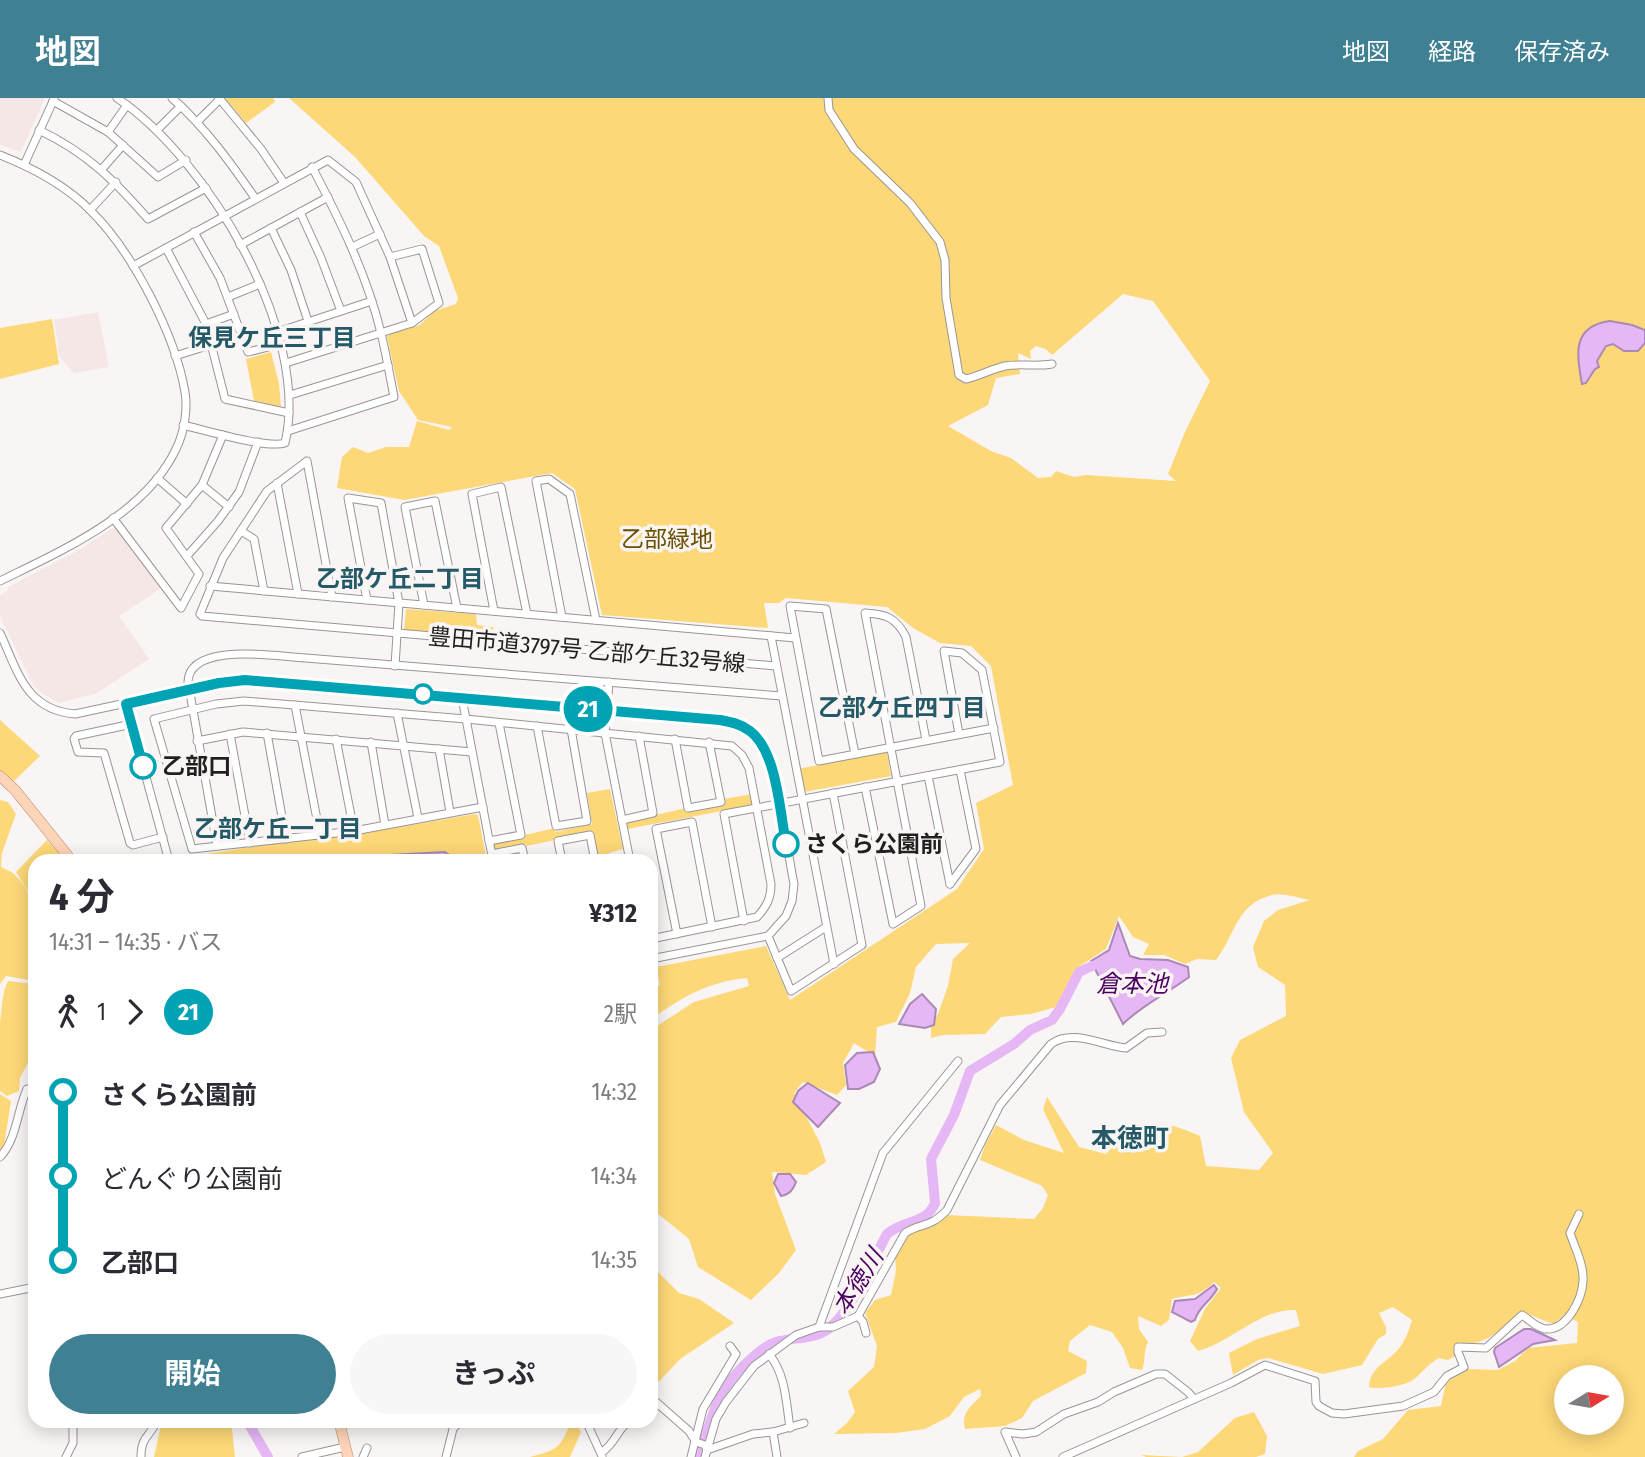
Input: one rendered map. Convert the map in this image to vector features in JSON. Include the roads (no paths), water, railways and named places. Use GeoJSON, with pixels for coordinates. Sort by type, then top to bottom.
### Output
{"type":"FeatureCollection","features":[{"type":"Feature","properties":{"kind":"main road"},"geometry":{"type":"LineString","coordinates":[[0,776],[15,790],[66,854]]}},
{"type":"Feature","properties":{"kind":"main road"},"geometry":{"type":"LineString","coordinates":[[341,1428],[346,1452]]}},
{"type":"Feature","properties":{"kind":"street"},"geometry":{"type":"LineString","coordinates":[[117,98],[157,130],[186,160],[225,216],[260,284],[286,363],[290,396],[285,443],[279,445],[258,442],[183,425]]}},
{"type":"Feature","properties":{"kind":"street"},"geometry":{"type":"LineString","coordinates":[[172,98],[198,122],[222,150],[255,198]]}},
{"type":"Feature","properties":{"kind":"street"},"geometry":{"type":"LineString","coordinates":[[828,98],[829,110],[854,149],[910,203],[940,242],[945,260],[946,298],[959,375],[966,379],[982,376],[1002,366],[1036,367],[1052,364]]}},
{"type":"Feature","properties":{"kind":"street"},"geometry":{"type":"LineString","coordinates":[[24,165],[54,99],[108,132],[158,177],[186,160]]}},
{"type":"Feature","properties":{"kind":"street"},"geometry":{"type":"LineString","coordinates":[[198,122],[220,99],[261,149],[284,183]]}},
{"type":"Feature","properties":{"kind":"street"},"geometry":{"type":"LineString","coordinates":[[108,132],[127,105]]}},
{"type":"Feature","properties":{"kind":"street"},"geometry":{"type":"LineString","coordinates":[[157,130],[181,106]]}},
{"type":"Feature","properties":{"kind":"street"},"geometry":{"type":"LineString","coordinates":[[39,130],[73,147],[102,169],[149,219],[206,188]]}},
{"type":"Feature","properties":{"kind":"street"},"geometry":{"type":"LineString","coordinates":[[102,169],[123,145]]}},
{"type":"Feature","properties":{"kind":"street"},"geometry":{"type":"LineString","coordinates":[[0,155],[24,165],[71,193],[90,209],[107,229],[133,266],[154,305],[175,356],[185,393],[183,425],[176,449],[144,492],[113,518],[51,557],[0,581]]}},
{"type":"Feature","properties":{"kind":"street"},"geometry":{"type":"LineString","coordinates":[[133,266],[328,160],[356,182],[390,257],[412,323]]}},
{"type":"Feature","properties":{"kind":"street"},"geometry":{"type":"LineString","coordinates":[[288,431],[394,397],[372,301],[352,247],[312,167]]}},
{"type":"Feature","properties":{"kind":"street"},"geometry":{"type":"LineString","coordinates":[[90,209],[116,182]]}},
{"type":"Feature","properties":{"kind":"street"},"geometry":{"type":"LineString","coordinates":[[240,245],[328,197]]}},
{"type":"Feature","properties":{"kind":"street"},"geometry":{"type":"LineString","coordinates":[[300,212],[341,311]]}},
{"type":"Feature","properties":{"kind":"street"},"geometry":{"type":"LineString","coordinates":[[271,229],[291,270],[308,321]]}},
{"type":"Feature","properties":{"kind":"street"},"geometry":{"type":"LineString","coordinates":[[194,232],[228,297],[248,352],[280,344]]}},
{"type":"Feature","properties":{"kind":"street"},"geometry":{"type":"LineString","coordinates":[[352,247],[380,234]]}},
{"type":"Feature","properties":{"kind":"street"},"geometry":{"type":"LineString","coordinates":[[166,248],[206,324],[225,399],[289,413]]}},
{"type":"Feature","properties":{"kind":"street"},"geometry":{"type":"LineString","coordinates":[[286,363],[412,323],[439,303],[422,249],[390,257]]}},
{"type":"Feature","properties":{"kind":"street"},"geometry":{"type":"LineString","coordinates":[[228,297],[260,284]]}},
{"type":"Feature","properties":{"kind":"street"},"geometry":{"type":"LineString","coordinates":[[277,332],[372,301]]}},
{"type":"Feature","properties":{"kind":"street"},"geometry":{"type":"LineString","coordinates":[[206,324],[234,314]]}},
{"type":"Feature","properties":{"kind":"street"},"geometry":{"type":"LineString","coordinates":[[175,356],[210,345]]}},
{"type":"Feature","properties":{"kind":"street"},"geometry":{"type":"LineString","coordinates":[[290,396],[388,365]]}},
{"type":"Feature","properties":{"kind":"street"},"geometry":{"type":"LineString","coordinates":[[113,518],[181,608],[199,574],[166,528],[202,485],[223,435]]}},
{"type":"Feature","properties":{"kind":"street"},"geometry":{"type":"LineString","coordinates":[[187,556],[239,492],[258,442]]}},
{"type":"Feature","properties":{"kind":"street"},"geometry":{"type":"LineString","coordinates":[[332,597],[307,461],[267,491],[223,558],[211,586],[264,591],[795,638]]}},
{"type":"Feature","properties":{"kind":"street"},"geometry":{"type":"LineString","coordinates":[[157,478],[187,503]]}},
{"type":"Feature","properties":{"kind":"street"},"geometry":{"type":"LineString","coordinates":[[562,617],[536,481],[549,479],[570,494],[596,620]]}},
{"type":"Feature","properties":{"kind":"street"},"geometry":{"type":"LineString","coordinates":[[276,483],[298,594]]}},
{"type":"Feature","properties":{"kind":"street"},"geometry":{"type":"LineString","coordinates":[[202,485],[229,506]]}},
{"type":"Feature","properties":{"kind":"street"},"geometry":{"type":"LineString","coordinates":[[494,611],[472,494],[501,487],[527,614]]}},
{"type":"Feature","properties":{"kind":"street"},"geometry":{"type":"LineString","coordinates":[[366,600],[348,498],[381,503],[399,603],[394,666]]}},
{"type":"Feature","properties":{"kind":"street"},"geometry":{"type":"LineString","coordinates":[[424,605],[405,507],[435,500],[457,608]]}},
{"type":"Feature","properties":{"kind":"street"},"geometry":{"type":"LineString","coordinates":[[241,531],[254,539],[264,591]]}},
{"type":"Feature","properties":{"kind":"street","name":"豊田市道3797号 乙部ケ丘32号線"},"geometry":{"type":"LineString","coordinates":[[211,586],[200,614],[202,615],[776,666]]}},
{"type":"Feature","properties":{"kind":"street"},"geometry":{"type":"LineString","coordinates":[[855,754],[826,609],[790,606],[819,761],[994,727]]}},
{"type":"Feature","properties":{"kind":"street"},"geometry":{"type":"LineString","coordinates":[[865,787],[893,924],[921,905],[865,613],[885,614],[902,629],[906,637],[926,740]]}},
{"type":"Feature","properties":{"kind":"street"},"geometry":{"type":"LineString","coordinates":[[0,633],[23,682],[37,702],[57,711],[75,714],[245,680],[720,720],[737,724],[750,731],[762,744],[770,764],[794,893],[786,916],[768,936],[658,959]]}},
{"type":"Feature","properties":{"kind":"street"},"geometry":{"type":"LineString","coordinates":[[771,636],[834,964]]}},
{"type":"Feature","properties":{"kind":"street"},"geometry":{"type":"LineString","coordinates":[[744,921],[724,814],[778,800],[801,799],[1000,762],[982,670],[962,653],[944,651],[959,734]]}},
{"type":"Feature","properties":{"kind":"street"},"geometry":{"type":"LineString","coordinates":[[217,845],[191,711],[188,677],[196,664],[221,655],[249,654],[782,696]]}},
{"type":"Feature","properties":{"kind":"street"},"geometry":{"type":"LineString","coordinates":[[609,682],[605,733],[629,854]]}},
{"type":"Feature","properties":{"kind":"street"},"geometry":{"type":"LineString","coordinates":[[462,698],[491,854]]}},
{"type":"Feature","properties":{"kind":"street"},"geometry":{"type":"LineString","coordinates":[[483,807],[354,831],[192,849],[154,719],[216,704],[244,701],[466,719],[732,746],[742,755],[749,768],[771,896],[766,908],[757,917],[658,938]]}},
{"type":"Feature","properties":{"kind":"street"},"geometry":{"type":"LineString","coordinates":[[126,704],[167,854]]}},
{"type":"Feature","properties":{"kind":"street"},"geometry":{"type":"LineString","coordinates":[[295,705],[320,835]]}},
{"type":"Feature","properties":{"kind":"street"},"geometry":{"type":"LineString","coordinates":[[397,713],[418,818]]}},
{"type":"Feature","properties":{"kind":"street"},"geometry":{"type":"LineString","coordinates":[[489,841],[521,835],[499,723]]}},
{"type":"Feature","properties":{"kind":"street"},"geometry":{"type":"LineString","coordinates":[[132,724],[76,736],[74,739],[78,752],[104,753],[130,843],[133,845],[163,837]]}},
{"type":"Feature","properties":{"kind":"street"},"geometry":{"type":"LineString","coordinates":[[537,726],[556,827],[587,821],[571,729]]}},
{"type":"Feature","properties":{"kind":"street"},"geometry":{"type":"LineString","coordinates":[[197,741],[230,734],[267,733],[472,752]]}},
{"type":"Feature","properties":{"kind":"street"},"geometry":{"type":"LineString","coordinates":[[267,733],[286,839]]}},
{"type":"Feature","properties":{"kind":"street"},"geometry":{"type":"LineString","coordinates":[[230,734],[250,843]]}},
{"type":"Feature","properties":{"kind":"street"},"geometry":{"type":"LineString","coordinates":[[622,820],[653,813],[639,736]]}},
{"type":"Feature","properties":{"kind":"street"},"geometry":{"type":"LineString","coordinates":[[336,739],[354,831]]}},
{"type":"Feature","properties":{"kind":"street"},"geometry":{"type":"LineString","coordinates":[[675,739],[688,808],[721,802],[709,743]]}},
{"type":"Feature","properties":{"kind":"street"},"geometry":{"type":"LineString","coordinates":[[371,742],[385,825]]}},
{"type":"Feature","properties":{"kind":"street"},"geometry":{"type":"LineString","coordinates":[[439,749],[450,812]]}},
{"type":"Feature","properties":{"kind":"street"},"geometry":{"type":"LineString","coordinates":[[928,776],[950,884],[976,849],[960,770]]}},
{"type":"Feature","properties":{"kind":"street"},"geometry":{"type":"LineString","coordinates":[[768,936],[791,991],[862,945],[833,793]]}},
{"type":"Feature","properties":{"kind":"street"},"geometry":{"type":"LineString","coordinates":[[677,934],[656,828],[692,822],[712,927]]}},
{"type":"Feature","properties":{"kind":"street"},"geometry":{"type":"LineString","coordinates":[[561,854],[558,841],[590,835],[594,854]]}},
{"type":"Feature","properties":{"kind":"street"},"geometry":{"type":"LineString","coordinates":[[504,854],[522,848],[523,854]]}},
{"type":"Feature","properties":{"kind":"street"},"geometry":{"type":"LineString","coordinates":[[777,958],[826,926]]}},
{"type":"Feature","properties":{"kind":"street"},"geometry":{"type":"LineString","coordinates":[[706,1451],[716,1419],[754,1366],[796,1335],[822,1327],[833,1327],[858,1316],[905,1233],[938,1220],[947,1210],[1000,1105],[1051,1044],[1058,1039],[1072,1037],[1126,1048],[1147,1033],[1161,1032]]}},
{"type":"Feature","properties":{"kind":"street"},"geometry":{"type":"LineString","coordinates":[[822,1327],[883,1153],[958,1060]]}},
{"type":"Feature","properties":{"kind":"street"},"geometry":{"type":"LineString","coordinates":[[0,1157],[11,1143],[20,1104],[28,1088]]}},
{"type":"Feature","properties":{"kind":"street"},"geometry":{"type":"LineString","coordinates":[[1063,1457],[1269,1364],[1315,1381],[1316,1402],[1337,1415],[1398,1408],[1427,1396],[1447,1376],[1464,1367],[1458,1347],[1486,1348],[1522,1315],[1537,1326],[1548,1329],[1563,1324],[1571,1314],[1583,1282],[1570,1233],[1579,1214]]}},
{"type":"Feature","properties":{"kind":"street"},"geometry":{"type":"LineString","coordinates":[[0,1294],[28,1288]]}},
{"type":"Feature","properties":{"kind":"street"},"geometry":{"type":"LineString","coordinates":[[858,1316],[866,1333]]}},
{"type":"Feature","properties":{"kind":"street"},"geometry":{"type":"LineString","coordinates":[[691,1457],[704,1409],[736,1354],[730,1346]]}},
{"type":"Feature","properties":{"kind":"street"},"geometry":{"type":"LineString","coordinates":[[770,1353],[782,1377],[790,1428]]}},
{"type":"Feature","properties":{"kind":"street"},"geometry":{"type":"LineString","coordinates":[[1016,1457],[1005,1432],[1036,1432],[1064,1415],[1098,1402],[1148,1377],[1165,1374],[1194,1399]]}},
{"type":"Feature","properties":{"kind":"street"},"geometry":{"type":"LineString","coordinates":[[658,1404],[706,1451]]}},
{"type":"Feature","properties":{"kind":"street"},"geometry":{"type":"LineString","coordinates":[[706,1451],[753,1434],[773,1432],[804,1423]]}},
{"type":"Feature","properties":{"kind":"street"},"geometry":{"type":"LineString","coordinates":[[66,1457],[73,1443],[73,1428]]}},
{"type":"Feature","properties":{"kind":"street"},"geometry":{"type":"LineString","coordinates":[[141,1457],[144,1436],[151,1428]]}},
{"type":"Feature","properties":{"kind":"street"},"geometry":{"type":"LineString","coordinates":[[446,1457],[454,1428]]}},
{"type":"Feature","properties":{"kind":"street"},"geometry":{"type":"LineString","coordinates":[[589,1428],[602,1455],[612,1445],[620,1428]]}},
{"type":"Feature","properties":{"kind":"street"},"geometry":{"type":"LineString","coordinates":[[773,1432],[777,1457]]}},
{"type":"Feature","properties":{"kind":"street"},"geometry":{"type":"LineString","coordinates":[[363,1457],[367,1448]]}},
{"type":"Feature","properties":{"kind":"street"},"geometry":{"type":"LineString","coordinates":[[302,1457],[346,1452]]}},
{"type":"Feature","properties":{"kind":"water"},"geometry":{"type":"Polygon","coordinates":[[[1610,321],[1645,330],[1645,343],[1638,351],[1624,351],[1613,344],[1606,346],[1597,361],[1599,367],[1586,383],[1582,384],[1578,352],[1583,335],[1598,324],[1610,321]]]}},
{"type":"Feature","properties":{"kind":"water"},"geometry":{"type":"Polygon","coordinates":[[[445,852],[448,854],[408,854],[445,852]]]}},
{"type":"Feature","properties":{"kind":"water","name":"倉本池"},"geometry":{"type":"Polygon","coordinates":[[[1118,923],[1130,956],[1168,960],[1188,967],[1189,977],[1123,1024],[1091,961],[1109,950],[1118,923]]]}},
{"type":"Feature","properties":{"kind":"water"},"geometry":{"type":"Polygon","coordinates":[[[922,994],[936,1009],[934,1025],[925,1028],[899,1024],[910,1004],[922,994]]]}},
{"type":"Feature","properties":{"kind":"water"},"geometry":{"type":"Polygon","coordinates":[[[873,1052],[880,1069],[874,1082],[859,1089],[848,1089],[845,1065],[857,1053],[873,1052]]]}},
{"type":"Feature","properties":{"kind":"water"},"geometry":{"type":"Polygon","coordinates":[[[808,1083],[840,1103],[818,1127],[793,1102],[798,1091],[808,1083]]]}},
{"type":"Feature","properties":{"kind":"water"},"geometry":{"type":"Polygon","coordinates":[[[778,1174],[790,1174],[796,1182],[791,1191],[781,1196],[774,1183],[778,1174]]]}},
{"type":"Feature","properties":{"kind":"water"},"geometry":{"type":"Polygon","coordinates":[[[1214,1285],[1217,1289],[1195,1320],[1191,1322],[1172,1312],[1175,1301],[1195,1299],[1214,1285]]]}},
{"type":"Feature","properties":{"kind":"water"},"geometry":{"type":"Polygon","coordinates":[[[1524,1329],[1531,1329],[1555,1340],[1533,1344],[1499,1367],[1495,1348],[1524,1329]]]}},
{"type":"Feature","properties":{"kind":"waterway","name":"本徳川"},"geometry":{"type":"LineString","coordinates":[[699,1457],[718,1402],[742,1367],[773,1343],[816,1335],[828,1329],[854,1297],[887,1234],[921,1218],[931,1210],[935,1203],[931,1159],[954,1115],[970,1071],[1014,1044],[1030,1030],[1052,1020],[1079,972],[1092,966]]}},
{"type":"Feature","properties":{"kind":"waterway"},"geometry":{"type":"LineString","coordinates":[[251,1428],[268,1457]]}},
{"type":"Feature","properties":{"kind":"place","name":"乙部口"},"geometry":{"type":"Point","coordinates":[143,766]}},
{"type":"Feature","properties":{"kind":"place","name":"さくら公園前"},"geometry":{"type":"Point","coordinates":[786,844]}},
{"type":"Feature","properties":{"kind":"district","name":"保見ケ丘三丁目"},"geometry":{"type":"Point","coordinates":[272,338]}},
{"type":"Feature","properties":{"kind":"district","name":"乙部ケ丘二丁目"},"geometry":{"type":"Point","coordinates":[400,579]}},
{"type":"Feature","properties":{"kind":"district","name":"乙部ケ丘四丁目"},"geometry":{"type":"Point","coordinates":[902,708]}},
{"type":"Feature","properties":{"kind":"district","name":"乙部ケ丘一丁目"},"geometry":{"type":"Point","coordinates":[278,829]}},
{"type":"Feature","properties":{"kind":"district","name":"本徳町"},"geometry":{"type":"Point","coordinates":[1130,1138]}},
{"type":"Feature","properties":{"kind":"park label","name":"乙部緑地"},"geometry":{"type":"Point","coordinates":[667,539]}}]}
